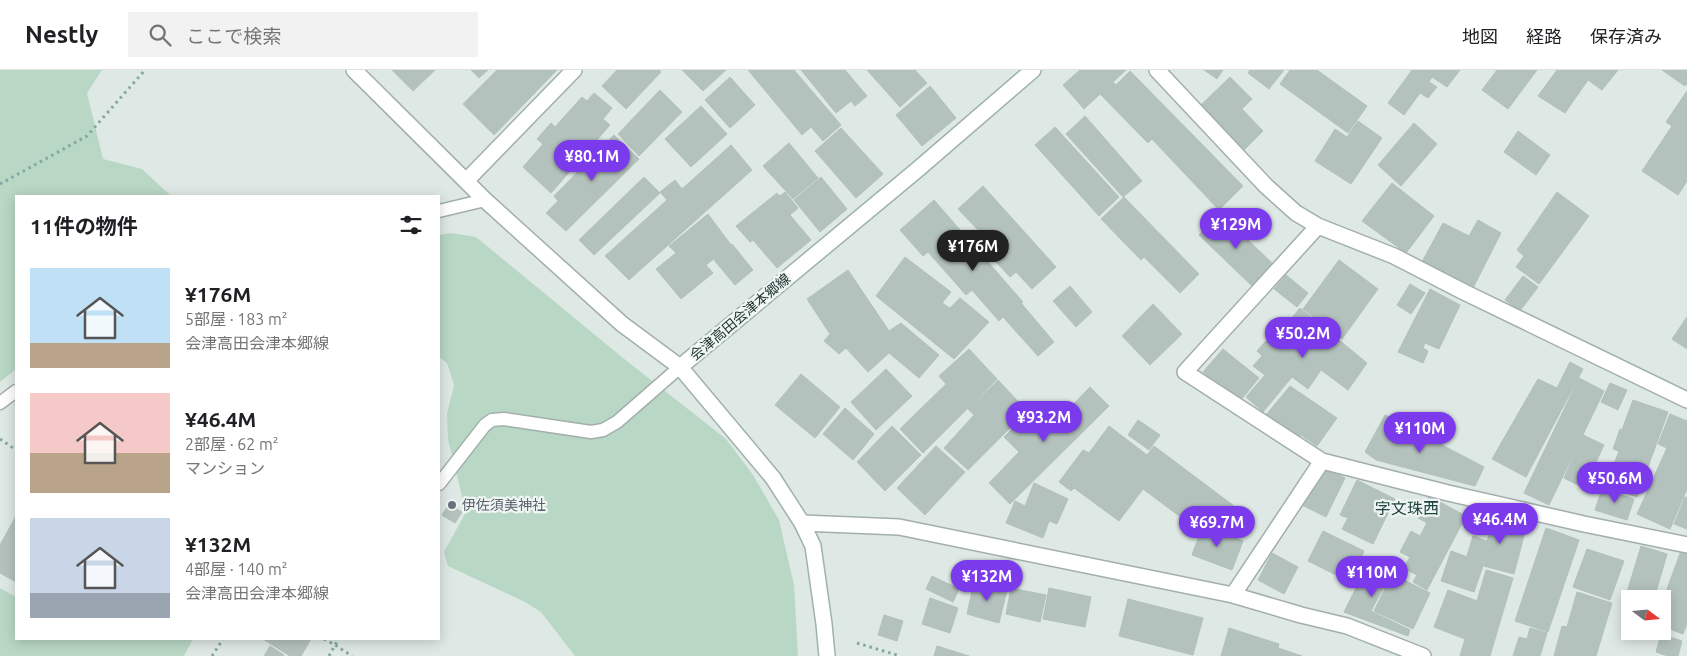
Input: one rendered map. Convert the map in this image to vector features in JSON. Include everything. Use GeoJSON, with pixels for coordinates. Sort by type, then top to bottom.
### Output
{"type":"FeatureCollection","features":[{"type":"Feature","properties":{"kind":"street"},"geometry":{"type":"LineString","coordinates":[[354,70],[467,180],[485,200],[622,324],[680,367]]}},
{"type":"Feature","properties":{"kind":"street"},"geometry":{"type":"LineString","coordinates":[[467,180],[574,70]]}},
{"type":"Feature","properties":{"kind":"street","name":"会津高田会津本郷線"},"geometry":{"type":"LineString","coordinates":[[827,656],[813,546],[802,523],[773,478],[680,367],[1033,70]]}},
{"type":"Feature","properties":{"kind":"street"},"geometry":{"type":"LineString","coordinates":[[1157,70],[1266,186],[1296,212],[1318,226],[1394,256],[1687,400]]}},
{"type":"Feature","properties":{"kind":"street"},"geometry":{"type":"LineString","coordinates":[[1318,226],[1185,372],[1322,461],[1448,493],[1687,545]]}},
{"type":"Feature","properties":{"kind":"street"},"geometry":{"type":"LineString","coordinates":[[1234,595],[1322,461]]}},
{"type":"Feature","properties":{"kind":"street"},"geometry":{"type":"LineString","coordinates":[[802,523],[898,527],[1234,595],[1301,615],[1347,626],[1423,656]]}},
{"type":"Feature","properties":{"kind":"lane"},"geometry":{"type":"LineString","coordinates":[[440,211],[485,200]]}},
{"type":"Feature","properties":{"kind":"lane"},"geometry":{"type":"LineString","coordinates":[[440,483],[492,420],[504,419],[591,432],[603,430],[617,422],[680,367]]}},
{"type":"Feature","properties":{"kind":"lane"},"geometry":{"type":"LineString","coordinates":[[0,403],[15,392]]}},
{"type":"Feature","properties":{"kind":"path"},"geometry":{"type":"LineString","coordinates":[[0,184],[87,136],[145,70]]}},
{"type":"Feature","properties":{"kind":"path"},"geometry":{"type":"LineString","coordinates":[[0,439],[15,449]]}},
{"type":"Feature","properties":{"kind":"path"},"geometry":{"type":"LineString","coordinates":[[212,656],[222,640]]}},
{"type":"Feature","properties":{"kind":"path"},"geometry":{"type":"LineString","coordinates":[[326,640],[352,656]]}},
{"type":"Feature","properties":{"kind":"path"},"geometry":{"type":"LineString","coordinates":[[329,656],[338,640]]}},
{"type":"Feature","properties":{"kind":"path"},"geometry":{"type":"LineString","coordinates":[[857,643],[900,656]]}},
{"type":"Feature","properties":{"kind":"green space"},"geometry":{"type":"Polygon","coordinates":[[[0,70],[102,70],[87,93],[103,159],[142,169],[170,195],[15,195],[15,370],[0,382],[0,70]]]}},
{"type":"Feature","properties":{"kind":"green space"},"geometry":{"type":"Polygon","coordinates":[[[451,233],[476,237],[623,358],[726,439],[753,475],[779,520],[794,585],[798,656],[575,656],[541,612],[525,602],[448,566],[444,552],[466,512],[448,440],[447,414],[454,385],[447,363],[440,358],[440,235],[451,233]]]}},
{"type":"Feature","properties":{"kind":"green space"},"geometry":{"type":"Polygon","coordinates":[[[0,588],[15,596],[15,640],[192,640],[184,656],[0,656],[0,588]]]}},
{"type":"Feature","properties":{"kind":"building"},"geometry":{"type":"Polygon","coordinates":[[[392,70],[435,70],[413,91],[392,70]]]}},
{"type":"Feature","properties":{"kind":"building"},"geometry":{"type":"Polygon","coordinates":[[[471,70],[488,70],[479,78],[471,70]]]}},
{"type":"Feature","properties":{"kind":"building"},"geometry":{"type":"Polygon","coordinates":[[[497,70],[557,70],[494,135],[463,104],[497,70]]]}},
{"type":"Feature","properties":{"kind":"building"},"geometry":{"type":"Polygon","coordinates":[[[617,70],[659,70],[661,72],[626,109],[602,86],[617,70]]]}},
{"type":"Feature","properties":{"kind":"building"},"geometry":{"type":"Polygon","coordinates":[[[682,70],[726,70],[703,91],[682,70]]]}},
{"type":"Feature","properties":{"kind":"building"},"geometry":{"type":"Polygon","coordinates":[[[748,70],[794,70],[841,125],[823,141],[811,127],[802,135],[748,70]]]}},
{"type":"Feature","properties":{"kind":"building"},"geometry":{"type":"Polygon","coordinates":[[[801,70],[845,70],[867,96],[855,106],[851,101],[836,113],[801,70]]]}},
{"type":"Feature","properties":{"kind":"building"},"geometry":{"type":"Polygon","coordinates":[[[867,70],[915,70],[927,83],[900,107],[867,70]]]}},
{"type":"Feature","properties":{"kind":"building"},"geometry":{"type":"Polygon","coordinates":[[[1080,70],[1126,70],[1113,82],[1116,85],[1130,71],[1243,186],[1219,210],[1152,139],[1148,143],[1100,94],[1084,109],[1063,85],[1080,70]]]}},
{"type":"Feature","properties":{"kind":"building"},"geometry":{"type":"Polygon","coordinates":[[[1204,70],[1223,70],[1217,79],[1204,70]]]}},
{"type":"Feature","properties":{"kind":"building"},"geometry":{"type":"Polygon","coordinates":[[[1250,70],[1284,70],[1269,89],[1248,73],[1250,70]]]}},
{"type":"Feature","properties":{"kind":"building"},"geometry":{"type":"Polygon","coordinates":[[[1290,70],[1317,70],[1367,106],[1348,133],[1280,84],[1290,70]]]}},
{"type":"Feature","properties":{"kind":"building"},"geometry":{"type":"Polygon","coordinates":[[[1412,70],[1460,70],[1447,87],[1432,77],[1429,82],[1437,87],[1428,98],[1420,93],[1404,115],[1388,103],[1412,70]]]}},
{"type":"Feature","properties":{"kind":"building"},"geometry":{"type":"Polygon","coordinates":[[[1497,70],[1537,70],[1508,109],[1482,90],[1497,70]]]}},
{"type":"Feature","properties":{"kind":"building"},"geometry":{"type":"Polygon","coordinates":[[[1557,70],[1618,70],[1602,90],[1588,80],[1565,113],[1538,96],[1557,70]]]}},
{"type":"Feature","properties":{"kind":"building"},"geometry":{"type":"Polygon","coordinates":[[[1662,70],[1687,70],[1687,84],[1685,86],[1662,70]]]}},
{"type":"Feature","properties":{"kind":"building"},"geometry":{"type":"Polygon","coordinates":[[[730,77],[755,105],[730,128],[705,100],[730,77]]]}},
{"type":"Feature","properties":{"kind":"building"},"geometry":{"type":"Polygon","coordinates":[[[1230,77],[1252,99],[1242,109],[1263,131],[1244,150],[1200,106],[1230,77]]]}},
{"type":"Feature","properties":{"kind":"building"},"geometry":{"type":"Polygon","coordinates":[[[930,86],[956,118],[922,146],[896,115],[930,86]]]}},
{"type":"Feature","properties":{"kind":"building"},"geometry":{"type":"Polygon","coordinates":[[[660,90],[682,112],[639,156],[618,134],[660,90]]]}},
{"type":"Feature","properties":{"kind":"building"},"geometry":{"type":"Polygon","coordinates":[[[1687,91],[1687,181],[1678,195],[1642,171],[1672,126],[1666,122],[1687,91]]]}},
{"type":"Feature","properties":{"kind":"building"},"geometry":{"type":"Polygon","coordinates":[[[594,93],[612,108],[603,119],[610,125],[551,193],[523,167],[543,144],[537,139],[551,123],[555,127],[582,97],[587,101],[594,93]]]}},
{"type":"Feature","properties":{"kind":"building"},"geometry":{"type":"Polygon","coordinates":[[[701,106],[727,134],[691,167],[665,139],[701,106]]]}},
{"type":"Feature","properties":{"kind":"building"},"geometry":{"type":"Polygon","coordinates":[[[1085,116],[1142,181],[1123,197],[1066,134],[1085,116]]]}},
{"type":"Feature","properties":{"kind":"building"},"geometry":{"type":"Polygon","coordinates":[[[1358,121],[1382,138],[1351,184],[1315,161],[1335,129],[1347,137],[1358,121]]]}},
{"type":"Feature","properties":{"kind":"building"},"geometry":{"type":"Polygon","coordinates":[[[1414,123],[1437,144],[1401,186],[1378,165],[1414,123]]]}},
{"type":"Feature","properties":{"kind":"building"},"geometry":{"type":"Polygon","coordinates":[[[1055,127],[1119,197],[1099,216],[1035,145],[1055,127]]]}},
{"type":"Feature","properties":{"kind":"building"},"geometry":{"type":"Polygon","coordinates":[[[841,128],[883,174],[856,198],[815,151],[841,128]]]}},
{"type":"Feature","properties":{"kind":"building"},"geometry":{"type":"Polygon","coordinates":[[[1518,131],[1550,155],[1536,175],[1504,152],[1518,131]]]}},
{"type":"Feature","properties":{"kind":"building"},"geometry":{"type":"Polygon","coordinates":[[[614,135],[639,159],[566,231],[546,213],[558,201],[554,196],[614,135]]]}},
{"type":"Feature","properties":{"kind":"building"},"geometry":{"type":"Polygon","coordinates":[[[789,143],[818,178],[793,199],[763,166],[789,143]]]}},
{"type":"Feature","properties":{"kind":"building"},"geometry":{"type":"Polygon","coordinates":[[[731,145],[752,170],[629,280],[605,256],[667,200],[660,192],[675,180],[682,189],[731,145]]]}},
{"type":"Feature","properties":{"kind":"building"},"geometry":{"type":"Polygon","coordinates":[[[644,177],[660,193],[594,255],[579,240],[644,177]]]}},
{"type":"Feature","properties":{"kind":"building"},"geometry":{"type":"Polygon","coordinates":[[[821,177],[847,209],[820,232],[794,200],[821,177]]]}},
{"type":"Feature","properties":{"kind":"building"},"geometry":{"type":"Polygon","coordinates":[[[1392,183],[1434,216],[1406,253],[1362,221],[1392,183]]]}},
{"type":"Feature","properties":{"kind":"building"},"geometry":{"type":"Polygon","coordinates":[[[983,186],[1056,267],[1032,289],[1016,272],[1010,277],[974,238],[980,232],[958,209],[983,186]]]}},
{"type":"Feature","properties":{"kind":"building"},"geometry":{"type":"Polygon","coordinates":[[[785,192],[798,208],[790,215],[811,240],[777,268],[753,240],[750,242],[736,226],[777,193],[780,196],[785,192]]]}},
{"type":"Feature","properties":{"kind":"building"},"geometry":{"type":"Polygon","coordinates":[[[1557,192],[1589,216],[1539,284],[1516,267],[1524,256],[1517,250],[1557,192]]]}},
{"type":"Feature","properties":{"kind":"building"},"geometry":{"type":"Polygon","coordinates":[[[1124,197],[1199,274],[1180,293],[1144,257],[1141,260],[1101,219],[1124,197]]]}},
{"type":"Feature","properties":{"kind":"building"},"geometry":{"type":"Polygon","coordinates":[[[934,200],[1023,302],[1021,303],[1054,342],[1038,356],[1003,317],[999,321],[972,290],[966,295],[928,252],[923,256],[900,230],[934,200]]]}},
{"type":"Feature","properties":{"kind":"building"},"geometry":{"type":"Polygon","coordinates":[[[1220,213],[1274,265],[1253,287],[1199,235],[1220,213]]]}},
{"type":"Feature","properties":{"kind":"building"},"geometry":{"type":"Polygon","coordinates":[[[708,214],[731,245],[706,265],[713,273],[681,299],[656,269],[676,253],[669,246],[708,214]]]}},
{"type":"Feature","properties":{"kind":"building"},"geometry":{"type":"Polygon","coordinates":[[[1478,220],[1501,233],[1473,288],[1422,262],[1443,223],[1469,236],[1478,220]]]}},
{"type":"Feature","properties":{"kind":"building"},"geometry":{"type":"Polygon","coordinates":[[[732,244],[753,270],[735,285],[714,260],[732,244]]]}},
{"type":"Feature","properties":{"kind":"building"},"geometry":{"type":"Polygon","coordinates":[[[905,257],[951,292],[942,303],[950,308],[960,298],[989,322],[954,359],[876,296],[905,257]]]}},
{"type":"Feature","properties":{"kind":"building"},"geometry":{"type":"Polygon","coordinates":[[[1339,260],[1378,289],[1342,339],[1303,309],[1339,260]]]}},
{"type":"Feature","properties":{"kind":"building"},"geometry":{"type":"Polygon","coordinates":[[[848,270],[889,331],[901,323],[939,355],[919,378],[889,353],[868,372],[846,348],[839,354],[824,341],[830,334],[807,299],[848,270]]]}},
{"type":"Feature","properties":{"kind":"building"},"geometry":{"type":"Polygon","coordinates":[[[1286,275],[1308,293],[1297,307],[1274,289],[1286,275]]]}},
{"type":"Feature","properties":{"kind":"building"},"geometry":{"type":"Polygon","coordinates":[[[1523,276],[1538,287],[1520,311],[1505,300],[1523,276]]]}},
{"type":"Feature","properties":{"kind":"building"},"geometry":{"type":"Polygon","coordinates":[[[1410,284],[1425,293],[1411,314],[1397,305],[1410,284]]]}},
{"type":"Feature","properties":{"kind":"building"},"geometry":{"type":"Polygon","coordinates":[[[1070,286],[1092,312],[1076,327],[1053,301],[1070,286]]]}},
{"type":"Feature","properties":{"kind":"building"},"geometry":{"type":"Polygon","coordinates":[[[1430,289],[1460,305],[1439,349],[1425,343],[1423,348],[1428,351],[1423,363],[1398,352],[1430,289]]]}},
{"type":"Feature","properties":{"kind":"building"},"geometry":{"type":"Polygon","coordinates":[[[1153,304],[1182,334],[1150,365],[1122,336],[1153,304]]]}},
{"type":"Feature","properties":{"kind":"building"},"geometry":{"type":"Polygon","coordinates":[[[1300,308],[1367,363],[1348,390],[1321,370],[1308,389],[1292,377],[1263,412],[1246,397],[1265,375],[1253,366],[1262,356],[1257,351],[1266,341],[1270,344],[1300,308]]]}},
{"type":"Feature","properties":{"kind":"building"},"geometry":{"type":"Polygon","coordinates":[[[1687,317],[1687,349],[1672,339],[1687,317]]]}},
{"type":"Feature","properties":{"kind":"building"},"geometry":{"type":"Polygon","coordinates":[[[969,349],[997,379],[923,453],[900,429],[946,384],[939,376],[969,349]]]}},
{"type":"Feature","properties":{"kind":"building"},"geometry":{"type":"Polygon","coordinates":[[[1223,349],[1259,378],[1240,401],[1203,372],[1223,349]]]}},
{"type":"Feature","properties":{"kind":"building"},"geometry":{"type":"Polygon","coordinates":[[[1570,362],[1583,369],[1526,477],[1492,459],[1538,379],[1557,388],[1570,362]]]}},
{"type":"Feature","properties":{"kind":"building"},"geometry":{"type":"Polygon","coordinates":[[[886,369],[912,396],[876,430],[851,402],[886,369]]]}},
{"type":"Feature","properties":{"kind":"building"},"geometry":{"type":"Polygon","coordinates":[[[801,374],[840,407],[815,438],[775,405],[801,374]]]}},
{"type":"Feature","properties":{"kind":"building"},"geometry":{"type":"Polygon","coordinates":[[[1579,378],[1604,391],[1549,505],[1524,493],[1579,378]]]}},
{"type":"Feature","properties":{"kind":"building"},"geometry":{"type":"Polygon","coordinates":[[[998,380],[1027,411],[968,470],[944,448],[974,415],[968,409],[998,380]]]}},
{"type":"Feature","properties":{"kind":"building"},"geometry":{"type":"Polygon","coordinates":[[[1610,383],[1627,390],[1618,410],[1601,402],[1610,383]]]}},
{"type":"Feature","properties":{"kind":"building"},"geometry":{"type":"Polygon","coordinates":[[[1290,386],[1337,418],[1317,446],[1301,435],[1298,438],[1266,415],[1290,386]]]}},
{"type":"Feature","properties":{"kind":"building"},"geometry":{"type":"Polygon","coordinates":[[[1090,387],[1109,406],[1010,504],[989,483],[1019,452],[1004,437],[1029,412],[1044,426],[1060,409],[1064,414],[1090,387]]]}},
{"type":"Feature","properties":{"kind":"building"},"geometry":{"type":"Polygon","coordinates":[[[1633,400],[1668,412],[1637,497],[1606,486],[1619,451],[1613,449],[1633,400]]]}},
{"type":"Feature","properties":{"kind":"building"},"geometry":{"type":"Polygon","coordinates":[[[845,408],[874,434],[853,460],[823,434],[845,408]]]}},
{"type":"Feature","properties":{"kind":"building"},"geometry":{"type":"Polygon","coordinates":[[[1670,414],[1687,421],[1687,489],[1670,529],[1637,514],[1667,448],[1658,444],[1670,414]]]}},
{"type":"Feature","properties":{"kind":"building"},"geometry":{"type":"Polygon","coordinates":[[[1385,415],[1484,467],[1475,486],[1376,460],[1365,452],[1385,415]]]}},
{"type":"Feature","properties":{"kind":"building"},"geometry":{"type":"Polygon","coordinates":[[[1138,420],[1160,435],[1149,450],[1128,435],[1138,420]]]}},
{"type":"Feature","properties":{"kind":"building"},"geometry":{"type":"Polygon","coordinates":[[[892,426],[921,455],[885,491],[857,462],[892,426]]]}},
{"type":"Feature","properties":{"kind":"building"},"geometry":{"type":"Polygon","coordinates":[[[1109,426],[1147,455],[1154,446],[1238,509],[1221,531],[1205,521],[1198,530],[1143,489],[1119,521],[1074,488],[1071,491],[1059,482],[1083,450],[1089,453],[1109,426]]]}},
{"type":"Feature","properties":{"kind":"building"},"geometry":{"type":"Polygon","coordinates":[[[1583,435],[1604,445],[1584,488],[1564,478],[1583,435]]]}},
{"type":"Feature","properties":{"kind":"building"},"geometry":{"type":"Polygon","coordinates":[[[936,446],[965,472],[925,515],[897,488],[936,446]]]}},
{"type":"Feature","properties":{"kind":"building"},"geometry":{"type":"Polygon","coordinates":[[[1328,469],[1345,478],[1326,517],[1300,504],[1313,477],[1328,469]]]}},
{"type":"Feature","properties":{"kind":"building"},"geometry":{"type":"Polygon","coordinates":[[[1357,480],[1395,499],[1373,544],[1342,529],[1348,518],[1340,515],[1357,480]]]}},
{"type":"Feature","properties":{"kind":"building"},"geometry":{"type":"Polygon","coordinates":[[[1034,483],[1068,499],[1057,524],[1049,521],[1043,538],[1006,523],[1015,501],[1025,506],[1034,483]]]}},
{"type":"Feature","properties":{"kind":"building"},"geometry":{"type":"Polygon","coordinates":[[[1602,489],[1634,499],[1627,520],[1595,510],[1602,489]]]}},
{"type":"Feature","properties":{"kind":"building"},"geometry":{"type":"Polygon","coordinates":[[[1429,496],[1466,516],[1427,590],[1413,582],[1417,575],[1403,568],[1410,557],[1400,552],[1411,531],[1420,536],[1427,523],[1418,518],[1429,496]]]}},
{"type":"Feature","properties":{"kind":"building"},"geometry":{"type":"Polygon","coordinates":[[[1685,497],[1687,498],[1687,529],[1674,524],[1685,497]]]}},
{"type":"Feature","properties":{"kind":"building"},"geometry":{"type":"Polygon","coordinates":[[[449,504],[462,512],[455,523],[442,515],[449,504]]]}},
{"type":"Feature","properties":{"kind":"building"},"geometry":{"type":"Polygon","coordinates":[[[1495,515],[1527,524],[1514,574],[1484,566],[1485,562],[1467,556],[1473,536],[1487,541],[1495,515]]]}},
{"type":"Feature","properties":{"kind":"building"},"geometry":{"type":"Polygon","coordinates":[[[15,518],[15,581],[0,573],[0,545],[15,518]]]}},
{"type":"Feature","properties":{"kind":"building"},"geometry":{"type":"Polygon","coordinates":[[[1203,525],[1243,541],[1232,570],[1192,555],[1203,525]]]}},
{"type":"Feature","properties":{"kind":"building"},"geometry":{"type":"Polygon","coordinates":[[[1546,528],[1579,540],[1548,632],[1515,621],[1546,528]]]}},
{"type":"Feature","properties":{"kind":"building"},"geometry":{"type":"Polygon","coordinates":[[[1323,531],[1364,551],[1350,582],[1308,561],[1323,531]]]}},
{"type":"Feature","properties":{"kind":"building"},"geometry":{"type":"Polygon","coordinates":[[[1641,546],[1667,554],[1657,590],[1628,590],[1641,546]]]}},
{"type":"Feature","properties":{"kind":"building"},"geometry":{"type":"Polygon","coordinates":[[[1682,548],[1687,549],[1687,624],[1683,634],[1671,629],[1671,590],[1667,590],[1682,548]]]}},
{"type":"Feature","properties":{"kind":"building"},"geometry":{"type":"Polygon","coordinates":[[[1587,549],[1624,561],[1610,600],[1573,587],[1587,549]]]}},
{"type":"Feature","properties":{"kind":"building"},"geometry":{"type":"Polygon","coordinates":[[[1451,551],[1484,563],[1474,592],[1441,581],[1451,551]]]}},
{"type":"Feature","properties":{"kind":"building"},"geometry":{"type":"Polygon","coordinates":[[[1272,553],[1298,567],[1284,594],[1258,580],[1272,553]]]}},
{"type":"Feature","properties":{"kind":"building"},"geometry":{"type":"Polygon","coordinates":[[[1370,560],[1392,572],[1371,611],[1410,630],[1408,636],[1344,612],[1370,560]]]}},
{"type":"Feature","properties":{"kind":"building"},"geometry":{"type":"Polygon","coordinates":[[[1486,570],[1513,578],[1490,656],[1460,656],[1465,639],[1434,627],[1448,590],[1477,601],[1486,570]]]}},
{"type":"Feature","properties":{"kind":"building"},"geometry":{"type":"Polygon","coordinates":[[[1392,574],[1430,593],[1413,629],[1374,611],[1392,574]]]}},
{"type":"Feature","properties":{"kind":"building"},"geometry":{"type":"Polygon","coordinates":[[[932,576],[959,589],[953,602],[926,589],[932,576]]]}},
{"type":"Feature","properties":{"kind":"building"},"geometry":{"type":"Polygon","coordinates":[[[974,582],[1007,590],[999,623],[967,614],[974,582]]]}},
{"type":"Feature","properties":{"kind":"building"},"geometry":{"type":"Polygon","coordinates":[[[1011,588],[1046,595],[1040,622],[1006,614],[1011,588]]]}},
{"type":"Feature","properties":{"kind":"building"},"geometry":{"type":"Polygon","coordinates":[[[1049,588],[1091,597],[1085,627],[1043,619],[1049,588]]]}},
{"type":"Feature","properties":{"kind":"building"},"geometry":{"type":"Polygon","coordinates":[[[1577,592],[1612,603],[1596,656],[1554,656],[1562,626],[1567,627],[1577,592]]]}},
{"type":"Feature","properties":{"kind":"building"},"geometry":{"type":"Polygon","coordinates":[[[930,598],[958,608],[950,633],[922,624],[930,598]]]}},
{"type":"Feature","properties":{"kind":"building"},"geometry":{"type":"Polygon","coordinates":[[[1128,599],[1203,618],[1193,655],[1119,636],[1128,599]]]}},
{"type":"Feature","properties":{"kind":"building"},"geometry":{"type":"Polygon","coordinates":[[[884,615],[903,621],[897,641],[878,635],[884,615]]]}},
{"type":"Feature","properties":{"kind":"building"},"geometry":{"type":"Polygon","coordinates":[[[1229,628],[1279,644],[1278,648],[1302,656],[1221,656],[1229,628]]]}},
{"type":"Feature","properties":{"kind":"building"},"geometry":{"type":"Polygon","coordinates":[[[1530,628],[1547,633],[1540,656],[1513,656],[1519,637],[1527,639],[1530,628]]]}},
{"type":"Feature","properties":{"kind":"building"},"geometry":{"type":"Polygon","coordinates":[[[1671,637],[1682,641],[1678,656],[1668,656],[1656,652],[1659,640],[1671,640],[1671,637]]]}},
{"type":"Feature","properties":{"kind":"building"},"geometry":{"type":"Polygon","coordinates":[[[265,640],[310,640],[301,656],[290,656],[265,640]]]}},
{"type":"Feature","properties":{"kind":"building"},"geometry":{"type":"Polygon","coordinates":[[[270,646],[284,655],[264,656],[270,646]]]}},
{"type":"Feature","properties":{"kind":"building"},"geometry":{"type":"Polygon","coordinates":[[[937,646],[969,656],[934,656],[937,646]]]}},
{"type":"Feature","properties":{"kind":"place","name":"伊佐須美神社"},"geometry":{"type":"Point","coordinates":[452,505]}},
{"type":"Feature","properties":{"kind":"district","name":"字文珠西"},"geometry":{"type":"Point","coordinates":[1407,508]}}]}
